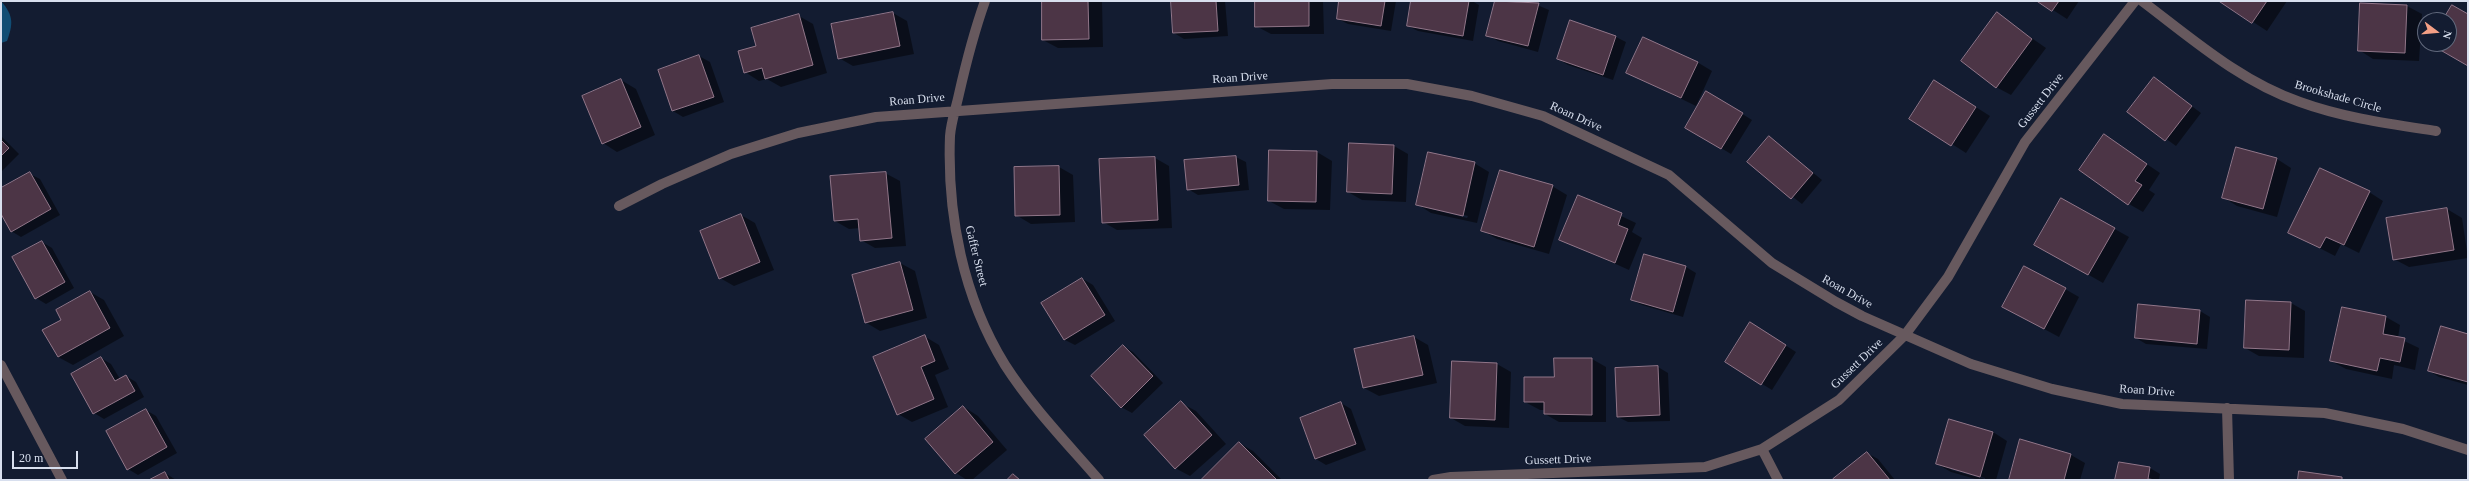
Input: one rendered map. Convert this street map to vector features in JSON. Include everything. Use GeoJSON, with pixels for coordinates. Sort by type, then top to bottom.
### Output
{"type":"FeatureCollection","features":[{"type":"Feature","properties":{"kind":"street","name":"Gaffer Street"},"geometry":{"type":"LineString","coordinates":[[984,1],[972,40],[950,135],[955,227],[960,256],[983,324],[1005,365],[1030,400],[1099,480]]}},
{"type":"Feature","properties":{"kind":"street","name":"Gussett Drive"},"geometry":{"type":"LineString","coordinates":[[1433,480],[1451,477],[1705,467],[1762,449],[1839,400],[1905,335],[1948,277],[2025,142],[2135,1]]}},
{"type":"Feature","properties":{"kind":"street","name":"Brookshade Circle"},"geometry":{"type":"LineString","coordinates":[[2142,1],[2225,62],[2255,82],[2299,102],[2364,121],[2436,131]]}},
{"type":"Feature","properties":{"kind":"street","name":"Roan Drive"},"geometry":{"type":"LineString","coordinates":[[619,206],[662,184],[732,154],[798,133],[876,117],[955,110],[1332,84],[1407,84],[1472,96],[1543,116],[1669,175],[1772,263],[1862,316],[1971,364],[2052,389],[2122,404],[2326,413],[2403,429],[2468,450]]}},
{"type":"Feature","properties":{"kind":"street"},"geometry":{"type":"LineString","coordinates":[[1,365],[62,480]]}},
{"type":"Feature","properties":{"kind":"street"},"geometry":{"type":"LineString","coordinates":[[2227,408],[2229,480]]}},
{"type":"Feature","properties":{"kind":"street"},"geometry":{"type":"LineString","coordinates":[[1762,449],[1778,480]]}},
{"type":"Feature","properties":{"kind":"water"},"geometry":{"type":"Polygon","coordinates":[[[1,1],[8,11],[11,25],[7,41],[1,43],[1,1]]]}},
{"type":"Feature","properties":{"kind":"building"},"geometry":{"type":"Polygon","coordinates":[[[1042,1],[1088,1],[1089,39],[1042,40],[1042,1]]]}},
{"type":"Feature","properties":{"kind":"building"},"geometry":{"type":"Polygon","coordinates":[[[1171,1],[1216,1],[1218,31],[1173,33],[1171,1]]]}},
{"type":"Feature","properties":{"kind":"building"},"geometry":{"type":"Polygon","coordinates":[[[1255,1],[1309,1],[1309,26],[1255,27],[1255,1]]]}},
{"type":"Feature","properties":{"kind":"building"},"geometry":{"type":"Polygon","coordinates":[[[1339,1],[1385,1],[1381,26],[1337,19],[1339,1]]]}},
{"type":"Feature","properties":{"kind":"building"},"geometry":{"type":"Polygon","coordinates":[[[1411,1],[1469,1],[1463,36],[1407,26],[1411,1]]]}},
{"type":"Feature","properties":{"kind":"building"},"geometry":{"type":"Polygon","coordinates":[[[1495,1],[1539,3],[1528,46],[1486,36],[1495,1]]]}},
{"type":"Feature","properties":{"kind":"building"},"geometry":{"type":"Polygon","coordinates":[[[2037,1],[2059,1],[2052,11],[2037,1]]]}},
{"type":"Feature","properties":{"kind":"building"},"geometry":{"type":"Polygon","coordinates":[[[2219,1],[2267,1],[2252,23],[2219,1]]]}},
{"type":"Feature","properties":{"kind":"building"},"geometry":{"type":"Polygon","coordinates":[[[2360,3],[2407,5],[2405,53],[2358,51],[2360,3]]]}},
{"type":"Feature","properties":{"kind":"building"},"geometry":{"type":"Polygon","coordinates":[[[2452,5],[2468,14],[2468,66],[2444,52],[2457,52],[2457,12],[2448,12],[2452,5]]]}},
{"type":"Feature","properties":{"kind":"building"},"geometry":{"type":"Polygon","coordinates":[[[893,12],[900,46],[838,59],[831,24],[893,12]]]}},
{"type":"Feature","properties":{"kind":"building"},"geometry":{"type":"Polygon","coordinates":[[[1997,12],[2032,39],[1996,88],[1961,61],[1997,12]]]}},
{"type":"Feature","properties":{"kind":"building"},"geometry":{"type":"Polygon","coordinates":[[[799,14],[813,65],[765,79],[762,68],[744,73],[738,51],[756,46],[751,28],[799,14]]]}},
{"type":"Feature","properties":{"kind":"building"},"geometry":{"type":"Polygon","coordinates":[[[1570,20],[1616,36],[1603,75],[1557,59],[1570,20]]]}},
{"type":"Feature","properties":{"kind":"building"},"geometry":{"type":"Polygon","coordinates":[[[1643,37],[1698,62],[1681,98],[1626,73],[1643,37]]]}},
{"type":"Feature","properties":{"kind":"building"},"geometry":{"type":"Polygon","coordinates":[[[699,55],[714,97],[672,111],[658,70],[699,55]]]}},
{"type":"Feature","properties":{"kind":"building"},"geometry":{"type":"Polygon","coordinates":[[[2154,77],[2192,106],[2165,141],[2127,112],[2154,77]]]}},
{"type":"Feature","properties":{"kind":"building"},"geometry":{"type":"Polygon","coordinates":[[[621,79],[641,127],[602,144],[582,96],[621,79]]]}},
{"type":"Feature","properties":{"kind":"building"},"geometry":{"type":"Polygon","coordinates":[[[1934,80],[1976,107],[1951,146],[1909,119],[1934,80]]]}},
{"type":"Feature","properties":{"kind":"building"},"geometry":{"type":"Polygon","coordinates":[[[1706,91],[1743,113],[1721,149],[1685,128],[1706,91]]]}},
{"type":"Feature","properties":{"kind":"building"},"geometry":{"type":"Polygon","coordinates":[[[2104,134],[2147,164],[2135,181],[2142,185],[2128,205],[2079,170],[2104,134]]]}},
{"type":"Feature","properties":{"kind":"building"},"geometry":{"type":"Polygon","coordinates":[[[1769,136],[1813,173],[1791,199],[1747,162],[1769,136]]]}},
{"type":"Feature","properties":{"kind":"building"},"geometry":{"type":"Polygon","coordinates":[[[1,140],[9,148],[1,156],[1,140]]]}},
{"type":"Feature","properties":{"kind":"building"},"geometry":{"type":"Polygon","coordinates":[[[1349,143],[1394,145],[1392,194],[1347,192],[1349,143]]]}},
{"type":"Feature","properties":{"kind":"building"},"geometry":{"type":"Polygon","coordinates":[[[2236,147],[2277,158],[2263,209],[2222,198],[2236,147]]]}},
{"type":"Feature","properties":{"kind":"building"},"geometry":{"type":"Polygon","coordinates":[[[1269,150],[1317,151],[1316,202],[1268,201],[1269,150]]]}},
{"type":"Feature","properties":{"kind":"building"},"geometry":{"type":"Polygon","coordinates":[[[1428,152],[1475,162],[1463,216],[1416,205],[1428,152]]]}},
{"type":"Feature","properties":{"kind":"building"},"geometry":{"type":"Polygon","coordinates":[[[1236,156],[1239,185],[1187,190],[1184,160],[1236,156]]]}},
{"type":"Feature","properties":{"kind":"building"},"geometry":{"type":"Polygon","coordinates":[[[1155,157],[1158,220],[1102,223],[1099,159],[1155,157]]]}},
{"type":"Feature","properties":{"kind":"building"},"geometry":{"type":"Polygon","coordinates":[[[1059,166],[1060,215],[1015,216],[1014,167],[1059,166]]]}},
{"type":"Feature","properties":{"kind":"building"},"geometry":{"type":"Polygon","coordinates":[[[2320,168],[2370,191],[2344,245],[2326,237],[2320,248],[2288,233],[2320,168]]]}},
{"type":"Feature","properties":{"kind":"building"},"geometry":{"type":"Polygon","coordinates":[[[1500,170],[1553,185],[1534,247],[1481,231],[1500,170]]]}},
{"type":"Feature","properties":{"kind":"building"},"geometry":{"type":"Polygon","coordinates":[[[30,172],[51,209],[11,232],[1,214],[1,188],[30,172]]]}},
{"type":"Feature","properties":{"kind":"building"},"geometry":{"type":"Polygon","coordinates":[[[886,172],[892,238],[860,241],[858,219],[834,221],[830,176],[886,172]]]}},
{"type":"Feature","properties":{"kind":"building"},"geometry":{"type":"Polygon","coordinates":[[[1578,195],[1622,213],[1618,225],[1628,229],[1615,263],[1559,240],[1578,195]]]}},
{"type":"Feature","properties":{"kind":"building"},"geometry":{"type":"Polygon","coordinates":[[[2061,198],[2115,228],[2088,275],[2034,245],[2061,198]]]}},
{"type":"Feature","properties":{"kind":"building"},"geometry":{"type":"Polygon","coordinates":[[[2447,208],[2454,250],[2393,260],[2386,218],[2447,208]]]}},
{"type":"Feature","properties":{"kind":"building"},"geometry":{"type":"Polygon","coordinates":[[[741,214],[760,262],[719,279],[700,231],[741,214]]]}},
{"type":"Feature","properties":{"kind":"building"},"geometry":{"type":"Polygon","coordinates":[[[42,241],[65,282],[35,299],[12,257],[42,241]]]}},
{"type":"Feature","properties":{"kind":"building"},"geometry":{"type":"Polygon","coordinates":[[[1644,254],[1686,266],[1673,312],[1631,300],[1644,254]]]}},
{"type":"Feature","properties":{"kind":"building"},"geometry":{"type":"Polygon","coordinates":[[[900,262],[913,310],[865,323],[852,275],[900,262]]]}},
{"type":"Feature","properties":{"kind":"building"},"geometry":{"type":"Polygon","coordinates":[[[2024,266],[2066,288],[2044,329],[2002,307],[2024,266]]]}},
{"type":"Feature","properties":{"kind":"building"},"geometry":{"type":"Polygon","coordinates":[[[1082,278],[1105,315],[1064,340],[1041,303],[1082,278]]]}},
{"type":"Feature","properties":{"kind":"building"},"geometry":{"type":"Polygon","coordinates":[[[90,291],[110,328],[58,357],[42,330],[61,320],[56,310],[90,291]]]}},
{"type":"Feature","properties":{"kind":"building"},"geometry":{"type":"Polygon","coordinates":[[[2246,300],[2291,302],[2289,350],[2244,348],[2246,300]]]}},
{"type":"Feature","properties":{"kind":"building"},"geometry":{"type":"Polygon","coordinates":[[[2138,304],[2200,310],[2197,344],[2135,338],[2138,304]]]}},
{"type":"Feature","properties":{"kind":"building"},"geometry":{"type":"Polygon","coordinates":[[[2342,307],[2386,316],[2383,334],[2405,338],[2400,362],[2380,358],[2377,371],[2330,361],[2342,307]]]}},
{"type":"Feature","properties":{"kind":"building"},"geometry":{"type":"Polygon","coordinates":[[[1750,322],[1786,345],[1761,385],[1725,362],[1750,322]]]}},
{"type":"Feature","properties":{"kind":"building"},"geometry":{"type":"Polygon","coordinates":[[[2441,326],[2468,334],[2468,382],[2428,371],[2441,326]]]}},
{"type":"Feature","properties":{"kind":"building"},"geometry":{"type":"Polygon","coordinates":[[[925,335],[935,361],[921,367],[934,399],[897,415],[873,357],[925,335]]]}},
{"type":"Feature","properties":{"kind":"building"},"geometry":{"type":"Polygon","coordinates":[[[1414,336],[1423,375],[1363,388],[1354,349],[1414,336]]]}},
{"type":"Feature","properties":{"kind":"building"},"geometry":{"type":"Polygon","coordinates":[[[1123,345],[1153,376],[1121,408],[1091,376],[1123,345]]]}},
{"type":"Feature","properties":{"kind":"building"},"geometry":{"type":"Polygon","coordinates":[[[101,357],[115,381],[126,375],[135,391],[93,414],[71,374],[101,357]]]}},
{"type":"Feature","properties":{"kind":"building"},"geometry":{"type":"Polygon","coordinates":[[[1554,358],[1592,358],[1592,415],[1544,414],[1544,402],[1524,402],[1524,377],[1554,377],[1554,358]]]}},
{"type":"Feature","properties":{"kind":"building"},"geometry":{"type":"Polygon","coordinates":[[[1452,361],[1497,363],[1495,420],[1450,418],[1452,361]]]}},
{"type":"Feature","properties":{"kind":"building"},"geometry":{"type":"Polygon","coordinates":[[[1658,366],[1660,415],[1617,417],[1615,368],[1658,366]]]}},
{"type":"Feature","properties":{"kind":"building"},"geometry":{"type":"Polygon","coordinates":[[[1181,401],[1212,435],[1175,469],[1144,435],[1181,401]]]}},
{"type":"Feature","properties":{"kind":"building"},"geometry":{"type":"Polygon","coordinates":[[[1341,402],[1356,444],[1315,459],[1300,418],[1341,402]]]}},
{"type":"Feature","properties":{"kind":"building"},"geometry":{"type":"Polygon","coordinates":[[[963,406],[993,442],[955,474],[925,439],[963,406]]]}},
{"type":"Feature","properties":{"kind":"building"},"geometry":{"type":"Polygon","coordinates":[[[146,409],[167,447],[127,470],[106,431],[146,409]]]}},
{"type":"Feature","properties":{"kind":"building"},"geometry":{"type":"Polygon","coordinates":[[[1949,419],[1993,432],[1980,477],[1936,464],[1949,419]]]}},
{"type":"Feature","properties":{"kind":"building"},"geometry":{"type":"Polygon","coordinates":[[[2020,439],[2071,454],[2064,480],[2009,480],[2020,439]]]}},
{"type":"Feature","properties":{"kind":"building"},"geometry":{"type":"Polygon","coordinates":[[[1239,442],[1277,480],[1201,480],[1239,442]]]}},
{"type":"Feature","properties":{"kind":"building"},"geometry":{"type":"Polygon","coordinates":[[[1867,452],[1890,480],[1833,480],[1833,479],[1867,452]]]}},
{"type":"Feature","properties":{"kind":"building"},"geometry":{"type":"Polygon","coordinates":[[[2119,462],[2150,467],[2148,479],[2156,480],[2115,480],[2119,462]]]}},
{"type":"Feature","properties":{"kind":"building"},"geometry":{"type":"Polygon","coordinates":[[[2299,471],[2342,477],[2342,480],[2298,480],[2299,471]]]}},
{"type":"Feature","properties":{"kind":"building"},"geometry":{"type":"Polygon","coordinates":[[[165,472],[169,480],[149,480],[165,472]]]}},
{"type":"Feature","properties":{"kind":"building"},"geometry":{"type":"Polygon","coordinates":[[[1013,474],[1020,480],[1007,480],[1013,474]]]}}]}
